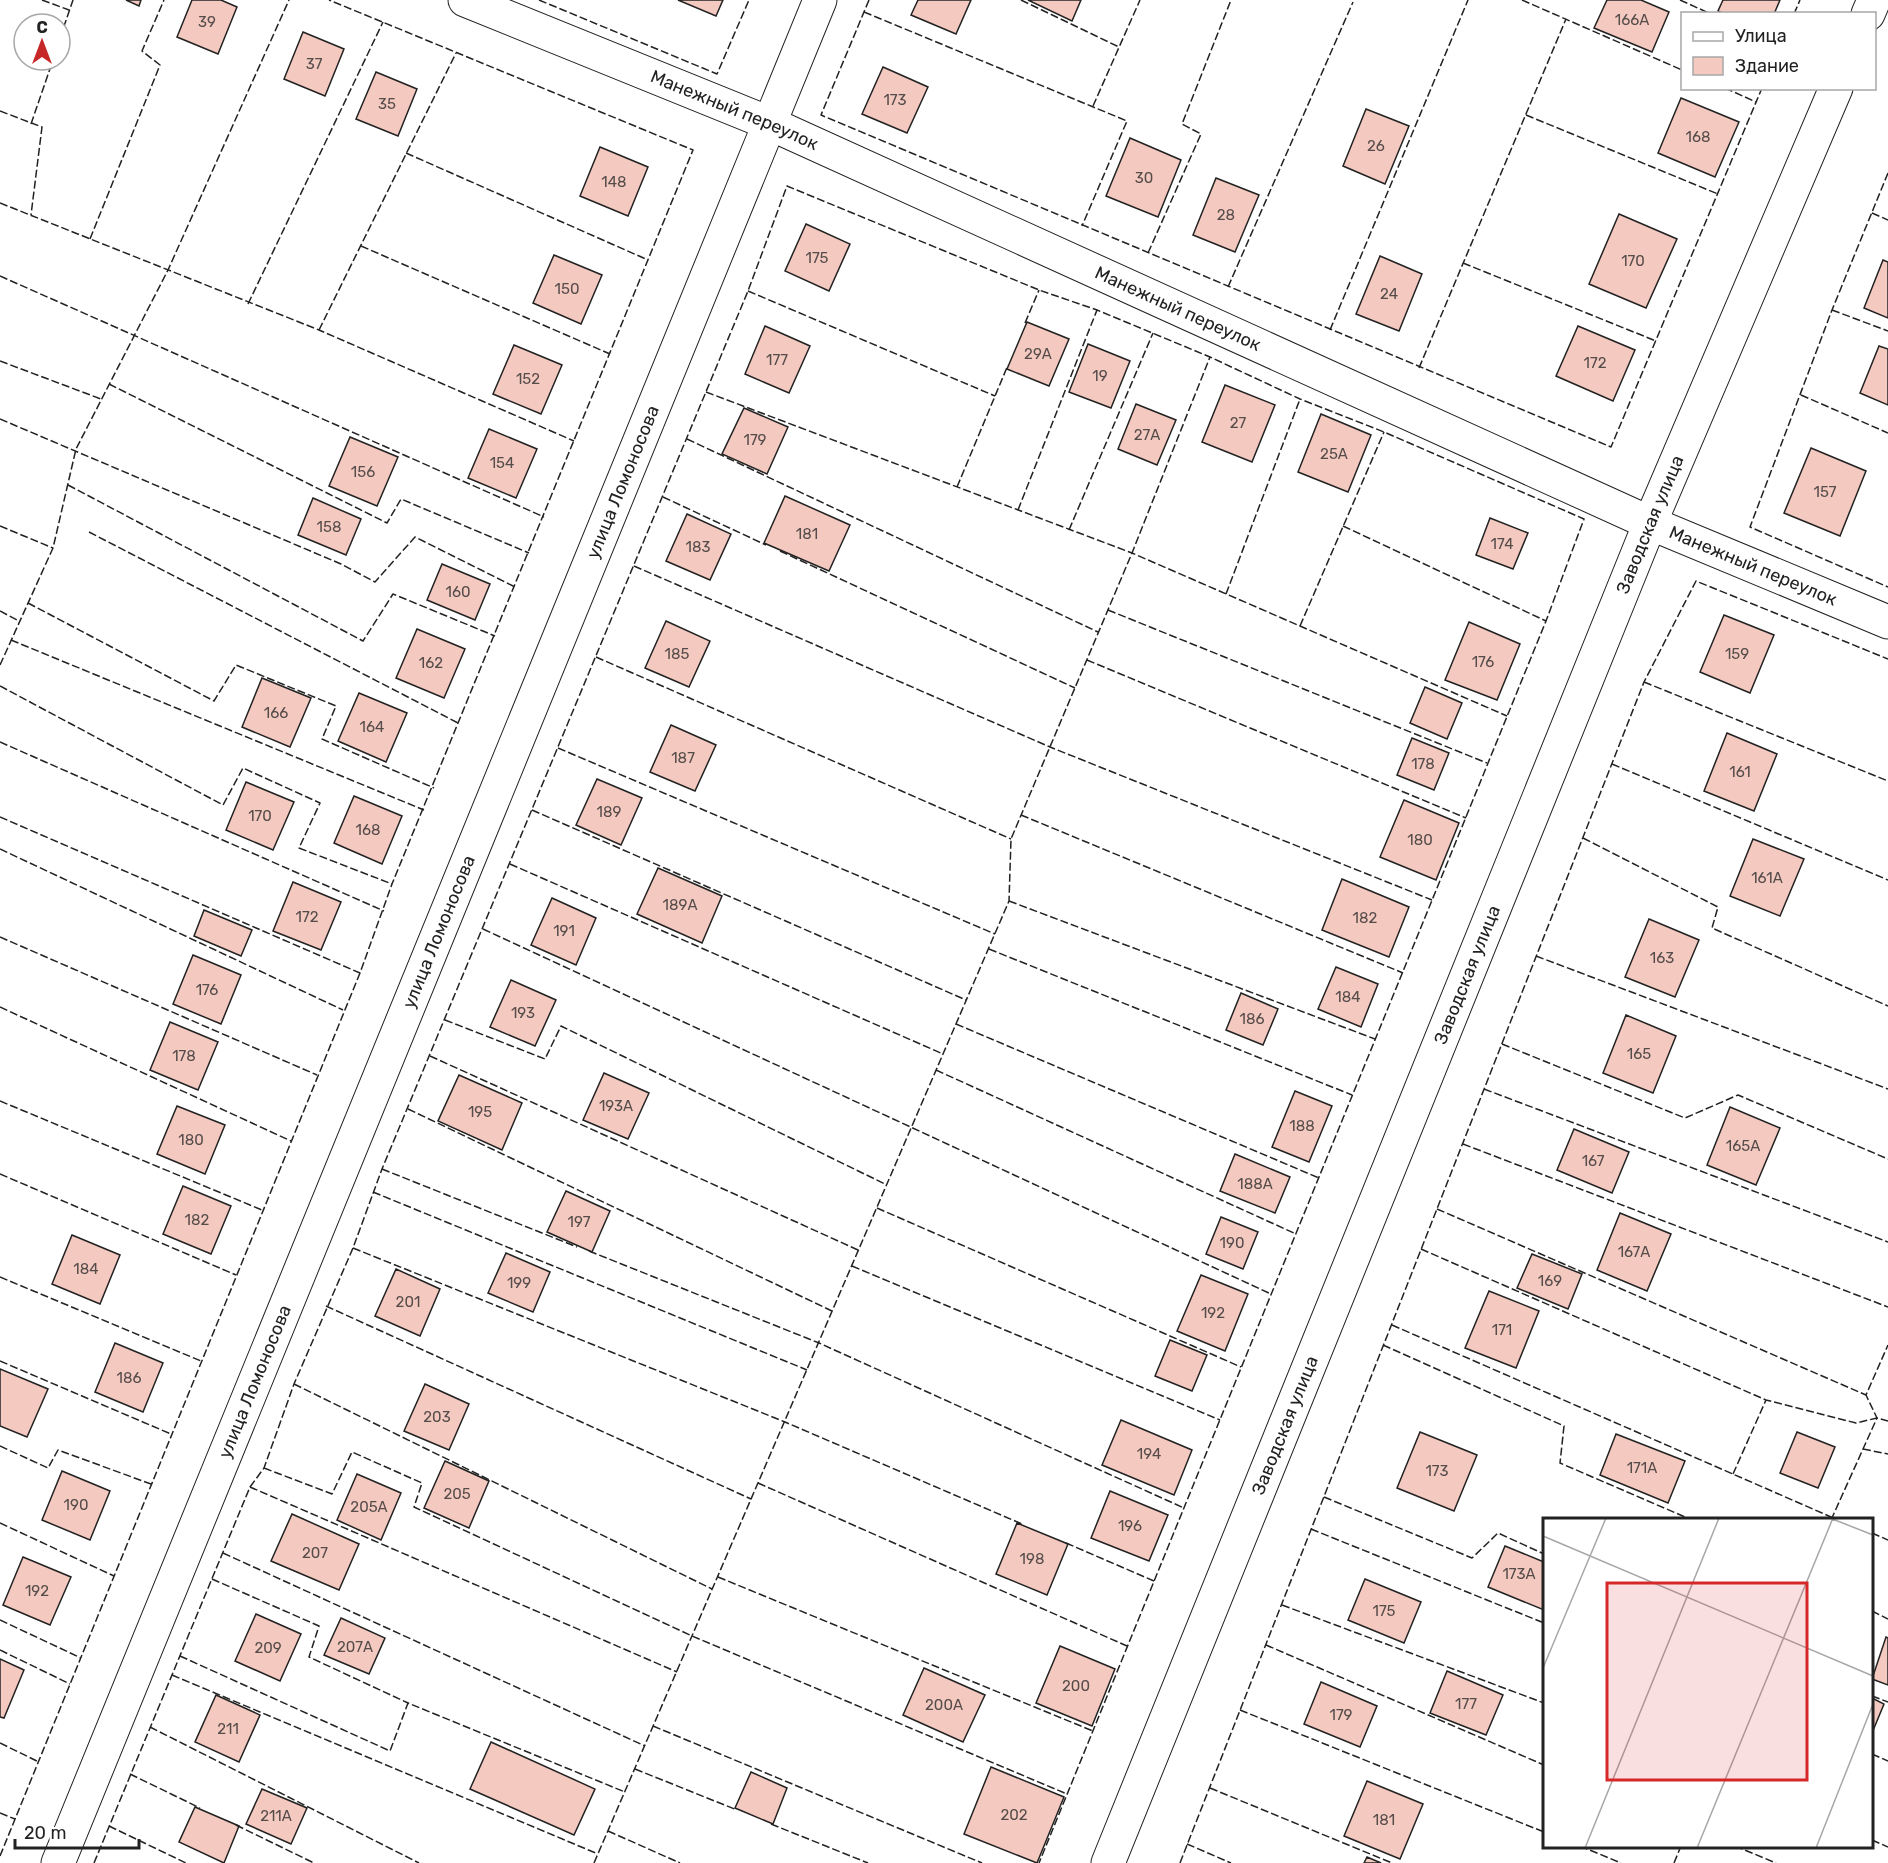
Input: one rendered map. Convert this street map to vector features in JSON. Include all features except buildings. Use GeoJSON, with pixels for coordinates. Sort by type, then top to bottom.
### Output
{"type":"FeatureCollection","features":[{"type":"Feature","properties":{"kind":"street","name":"Манежный переулок"},"geometry":{"type":"LineString","coordinates":[[465,0],[771,124],[1650,524],[1888,622]]}},
{"type":"Feature","properties":{"kind":"street","name":"улица Ломоносова"},"geometry":{"type":"LineString","coordinates":[[58,1863],[820,0]]}},
{"type":"Feature","properties":{"kind":"street","name":"Заводская улица"},"geometry":{"type":"LineString","coordinates":[[1108,1863],[1650,524],[1835,90]]}},
{"type":"Feature","properties":{"kind":"fence"},"geometry":{"type":"LineString","coordinates":[[42,0],[69,10]]}},
{"type":"Feature","properties":{"kind":"fence"},"geometry":{"type":"LineString","coordinates":[[69,12],[73,0]]}},
{"type":"Feature","properties":{"kind":"fence"},"geometry":{"type":"LineString","coordinates":[[90,239],[160,65],[142,51],[164,0]]}},
{"type":"Feature","properties":{"kind":"fence"},"geometry":{"type":"LineString","coordinates":[[0,665],[53,548],[76,449],[168,270],[289,0]]}},
{"type":"Feature","properties":{"kind":"fence"},"geometry":{"type":"LineString","coordinates":[[0,1856],[360,973],[392,884],[693,150],[329,0]]}},
{"type":"Feature","properties":{"kind":"fence"},"geometry":{"type":"LineString","coordinates":[[539,0],[717,74],[749,0]]}},
{"type":"Feature","properties":{"kind":"fence"},"geometry":{"type":"LineString","coordinates":[[869,0],[821,115],[1611,447],[1761,90]]}},
{"type":"Feature","properties":{"kind":"fence"},"geometry":{"type":"LineString","coordinates":[[1021,0],[1119,47]]}},
{"type":"Feature","properties":{"kind":"fence"},"geometry":{"type":"LineString","coordinates":[[1093,106],[1140,0]]}},
{"type":"Feature","properties":{"kind":"fence"},"geometry":{"type":"LineString","coordinates":[[1148,253],[1201,134],[1182,124],[1231,0]]}},
{"type":"Feature","properties":{"kind":"fence"},"geometry":{"type":"LineString","coordinates":[[1330,330],[1468,0]]}},
{"type":"Feature","properties":{"kind":"fence"},"geometry":{"type":"LineString","coordinates":[[1522,0],[1681,70]]}},
{"type":"Feature","properties":{"kind":"fence"},"geometry":{"type":"LineString","coordinates":[[1680,0],[1707,12]]}},
{"type":"Feature","properties":{"kind":"fence"},"geometry":{"type":"LineString","coordinates":[[1795,12],[1800,0]]}},
{"type":"Feature","properties":{"kind":"fence"},"geometry":{"type":"LineString","coordinates":[[1228,287],[1353,2]]}},
{"type":"Feature","properties":{"kind":"fence"},"geometry":{"type":"LineString","coordinates":[[864,12],[1127,121],[1082,226]]}},
{"type":"Feature","properties":{"kind":"fence"},"geometry":{"type":"LineString","coordinates":[[1419,368],[1566,19]]}},
{"type":"Feature","properties":{"kind":"fence"},"geometry":{"type":"LineString","coordinates":[[248,304],[383,22]]}},
{"type":"Feature","properties":{"kind":"fence"},"geometry":{"type":"LineString","coordinates":[[319,330],[456,53]]}},
{"type":"Feature","properties":{"kind":"fence"},"geometry":{"type":"LineString","coordinates":[[31,124],[49,72]]}},
{"type":"Feature","properties":{"kind":"fence"},"geometry":{"type":"LineString","coordinates":[[1729,90],[1756,102]]}},
{"type":"Feature","properties":{"kind":"fence"},"geometry":{"type":"LineString","coordinates":[[0,111],[42,127],[31,215]]}},
{"type":"Feature","properties":{"kind":"fence"},"geometry":{"type":"LineString","coordinates":[[1526,115],[1718,194]]}},
{"type":"Feature","properties":{"kind":"fence"},"geometry":{"type":"LineString","coordinates":[[406,153],[648,260]]}},
{"type":"Feature","properties":{"kind":"fence"},"geometry":{"type":"LineString","coordinates":[[1888,173],[1832,310],[1750,527],[1888,587]]}},
{"type":"Feature","properties":{"kind":"fence"},"geometry":{"type":"LineString","coordinates":[[94,1863],[250,1487],[264,1468],[294,1384],[353,1248],[382,1169],[748,291],[787,186],[1039,290],[1097,310],[1210,357],[1300,399],[1384,432],[1584,519],[1546,621],[1039,1863]]}},
{"type":"Feature","properties":{"kind":"fence"},"geometry":{"type":"LineString","coordinates":[[0,203],[319,330],[574,441]]}},
{"type":"Feature","properties":{"kind":"fence"},"geometry":{"type":"LineString","coordinates":[[1872,213],[1888,220]]}},
{"type":"Feature","properties":{"kind":"fence"},"geometry":{"type":"LineString","coordinates":[[361,246],[610,354]]}},
{"type":"Feature","properties":{"kind":"fence"},"geometry":{"type":"LineString","coordinates":[[1463,263],[1656,341]]}},
{"type":"Feature","properties":{"kind":"fence"},"geometry":{"type":"LineString","coordinates":[[0,276],[544,517]]}},
{"type":"Feature","properties":{"kind":"fence"},"geometry":{"type":"LineString","coordinates":[[1025,323],[1039,290]]}},
{"type":"Feature","properties":{"kind":"fence"},"geometry":{"type":"LineString","coordinates":[[748,291],[995,396]]}},
{"type":"Feature","properties":{"kind":"fence"},"geometry":{"type":"LineString","coordinates":[[1018,510],[1097,310]]}},
{"type":"Feature","properties":{"kind":"fence"},"geometry":{"type":"LineString","coordinates":[[1832,310],[1888,331]]}},
{"type":"Feature","properties":{"kind":"fence"},"geometry":{"type":"LineString","coordinates":[[1069,530],[1153,333]]}},
{"type":"Feature","properties":{"kind":"fence"},"geometry":{"type":"LineString","coordinates":[[594,1863],[1009,901],[1011,839],[1132,553],[1210,357]]}},
{"type":"Feature","properties":{"kind":"fence"},"geometry":{"type":"LineString","coordinates":[[0,361],[101,399]]}},
{"type":"Feature","properties":{"kind":"fence"},"geometry":{"type":"LineString","coordinates":[[957,487],[1008,365]]}},
{"type":"Feature","properties":{"kind":"fence"},"geometry":{"type":"LineString","coordinates":[[109,384],[387,523],[401,499],[529,553]]}},
{"type":"Feature","properties":{"kind":"fence"},"geometry":{"type":"LineString","coordinates":[[706,392],[1132,553],[1507,716]]}},
{"type":"Feature","properties":{"kind":"fence"},"geometry":{"type":"LineString","coordinates":[[1801,395],[1888,433]]}},
{"type":"Feature","properties":{"kind":"fence"},"geometry":{"type":"LineString","coordinates":[[1226,594],[1300,399]]}},
{"type":"Feature","properties":{"kind":"fence"},"geometry":{"type":"LineString","coordinates":[[0,419],[341,564],[375,582],[415,537],[515,587]]}},
{"type":"Feature","properties":{"kind":"fence"},"geometry":{"type":"LineString","coordinates":[[1300,626],[1384,432]]}},
{"type":"Feature","properties":{"kind":"fence"},"geometry":{"type":"LineString","coordinates":[[687,439],[1098,632]]}},
{"type":"Feature","properties":{"kind":"fence"},"geometry":{"type":"LineString","coordinates":[[68,485],[363,641],[393,594],[495,636]]}},
{"type":"Feature","properties":{"kind":"fence"},"geometry":{"type":"LineString","coordinates":[[663,497],[766,545]]}},
{"type":"Feature","properties":{"kind":"fence"},"geometry":{"type":"LineString","coordinates":[[0,526],[53,548]]}},
{"type":"Feature","properties":{"kind":"fence"},"geometry":{"type":"LineString","coordinates":[[1343,526],[1546,621]]}},
{"type":"Feature","properties":{"kind":"fence"},"geometry":{"type":"LineString","coordinates":[[89,532],[460,724]]}},
{"type":"Feature","properties":{"kind":"fence"},"geometry":{"type":"LineString","coordinates":[[780,551],[1075,688]]}},
{"type":"Feature","properties":{"kind":"fence"},"geometry":{"type":"LineString","coordinates":[[634,566],[1050,747],[1432,900]]}},
{"type":"Feature","properties":{"kind":"fence"},"geometry":{"type":"LineString","coordinates":[[1180,1863],[1644,682],[1696,581],[1888,659]]}},
{"type":"Feature","properties":{"kind":"fence"},"geometry":{"type":"LineString","coordinates":[[28,603],[214,701],[236,665],[336,706],[322,739],[434,788]]}},
{"type":"Feature","properties":{"kind":"fence"},"geometry":{"type":"LineString","coordinates":[[1108,610],[1487,763]]}},
{"type":"Feature","properties":{"kind":"fence"},"geometry":{"type":"LineString","coordinates":[[0,611],[19,621]]}},
{"type":"Feature","properties":{"kind":"fence"},"geometry":{"type":"LineString","coordinates":[[11,640],[424,810]]}},
{"type":"Feature","properties":{"kind":"fence"},"geometry":{"type":"LineString","coordinates":[[596,657],[1011,839]]}},
{"type":"Feature","properties":{"kind":"fence"},"geometry":{"type":"LineString","coordinates":[[1087,660],[1466,818]]}},
{"type":"Feature","properties":{"kind":"fence"},"geometry":{"type":"LineString","coordinates":[[1644,682],[1888,781]]}},
{"type":"Feature","properties":{"kind":"fence"},"geometry":{"type":"LineString","coordinates":[[0,686],[223,805],[243,768],[320,803],[299,848],[392,884]]}},
{"type":"Feature","properties":{"kind":"fence"},"geometry":{"type":"LineString","coordinates":[[0,742],[384,911]]}},
{"type":"Feature","properties":{"kind":"fence"},"geometry":{"type":"LineString","coordinates":[[558,748],[995,934]]}},
{"type":"Feature","properties":{"kind":"fence"},"geometry":{"type":"LineString","coordinates":[[1612,764],[1888,880]]}},
{"type":"Feature","properties":{"kind":"fence"},"geometry":{"type":"LineString","coordinates":[[532,810],[966,1000]]}},
{"type":"Feature","properties":{"kind":"fence"},"geometry":{"type":"LineString","coordinates":[[1021,815],[1403,973]]}},
{"type":"Feature","properties":{"kind":"fence"},"geometry":{"type":"LineString","coordinates":[[0,817],[360,973]]}},
{"type":"Feature","properties":{"kind":"fence"},"geometry":{"type":"LineString","coordinates":[[1583,838],[1718,907],[1712,928],[1888,1006]]}},
{"type":"Feature","properties":{"kind":"fence"},"geometry":{"type":"LineString","coordinates":[[0,849],[343,1010]]}},
{"type":"Feature","properties":{"kind":"fence"},"geometry":{"type":"LineString","coordinates":[[510,864],[943,1054]]}},
{"type":"Feature","properties":{"kind":"fence"},"geometry":{"type":"LineString","coordinates":[[1009,901],[1375,1039]]}},
{"type":"Feature","properties":{"kind":"fence"},"geometry":{"type":"LineString","coordinates":[[483,929],[1271,1294]]}},
{"type":"Feature","properties":{"kind":"fence"},"geometry":{"type":"LineString","coordinates":[[0,937],[317,1075]]}},
{"type":"Feature","properties":{"kind":"fence"},"geometry":{"type":"LineString","coordinates":[[989,949],[1352,1095]]}},
{"type":"Feature","properties":{"kind":"fence"},"geometry":{"type":"LineString","coordinates":[[1536,956],[1888,1089]]}},
{"type":"Feature","properties":{"kind":"fence"},"geometry":{"type":"LineString","coordinates":[[0,1007],[291,1141]]}},
{"type":"Feature","properties":{"kind":"fence"},"geometry":{"type":"LineString","coordinates":[[445,1020],[545,1059],[561,1026],[887,1185]]}},
{"type":"Feature","properties":{"kind":"fence"},"geometry":{"type":"LineString","coordinates":[[956,1024],[1319,1178]]}},
{"type":"Feature","properties":{"kind":"fence"},"geometry":{"type":"LineString","coordinates":[[1502,1044],[1685,1118],[1738,1095],[1888,1159]]}},
{"type":"Feature","properties":{"kind":"fence"},"geometry":{"type":"LineString","coordinates":[[430,1056],[858,1250]]}},
{"type":"Feature","properties":{"kind":"fence"},"geometry":{"type":"LineString","coordinates":[[936,1070],[1296,1234]]}},
{"type":"Feature","properties":{"kind":"fence"},"geometry":{"type":"LineString","coordinates":[[1484,1089],[1888,1242]]}},
{"type":"Feature","properties":{"kind":"fence"},"geometry":{"type":"LineString","coordinates":[[0,1101],[262,1210]]}},
{"type":"Feature","properties":{"kind":"fence"},"geometry":{"type":"LineString","coordinates":[[408,1109],[832,1311]]}},
{"type":"Feature","properties":{"kind":"fence"},"geometry":{"type":"LineString","coordinates":[[1463,1144],[1888,1307]]}},
{"type":"Feature","properties":{"kind":"fence"},"geometry":{"type":"LineString","coordinates":[[382,1169],[577,1247]]}},
{"type":"Feature","properties":{"kind":"fence"},"geometry":{"type":"LineString","coordinates":[[0,1174],[236,1275]]}},
{"type":"Feature","properties":{"kind":"fence"},"geometry":{"type":"LineString","coordinates":[[373,1192],[807,1370]]}},
{"type":"Feature","properties":{"kind":"fence"},"geometry":{"type":"LineString","coordinates":[[877,1208],[1241,1367]]}},
{"type":"Feature","properties":{"kind":"fence"},"geometry":{"type":"LineString","coordinates":[[1437,1209],[1866,1395]]}},
{"type":"Feature","properties":{"kind":"fence"},"geometry":{"type":"LineString","coordinates":[[353,1248],[785,1422],[1022,1524]]}},
{"type":"Feature","properties":{"kind":"fence"},"geometry":{"type":"LineString","coordinates":[[1421,1249],[1766,1400],[1856,1423],[1877,1418],[1888,1421]]}},
{"type":"Feature","properties":{"kind":"fence"},"geometry":{"type":"LineString","coordinates":[[589,1251],[819,1343],[1184,1508]]}},
{"type":"Feature","properties":{"kind":"fence"},"geometry":{"type":"LineString","coordinates":[[852,1266],[1220,1420]]}},
{"type":"Feature","properties":{"kind":"fence"},"geometry":{"type":"LineString","coordinates":[[0,1277],[201,1361]]}},
{"type":"Feature","properties":{"kind":"fence"},"geometry":{"type":"LineString","coordinates":[[326,1306],[751,1499]]}},
{"type":"Feature","properties":{"kind":"fence"},"geometry":{"type":"LineString","coordinates":[[1392,1325],[1833,1518]]}},
{"type":"Feature","properties":{"kind":"fence"},"geometry":{"type":"LineString","coordinates":[[1383,1345],[1564,1426],[1560,1463],[1687,1518]]}},
{"type":"Feature","properties":{"kind":"fence"},"geometry":{"type":"LineString","coordinates":[[1832,1518],[1877,1418],[1866,1395],[1888,1345]]}},
{"type":"Feature","properties":{"kind":"fence"},"geometry":{"type":"LineString","coordinates":[[0,1361],[171,1434]]}},
{"type":"Feature","properties":{"kind":"fence"},"geometry":{"type":"LineString","coordinates":[[294,1384],[712,1589]]}},
{"type":"Feature","properties":{"kind":"fence"},"geometry":{"type":"LineString","coordinates":[[1733,1474],[1766,1400]]}},
{"type":"Feature","properties":{"kind":"fence"},"geometry":{"type":"LineString","coordinates":[[0,1446],[48,1468],[58,1450],[151,1484]]}},
{"type":"Feature","properties":{"kind":"fence"},"geometry":{"type":"LineString","coordinates":[[1863,1449],[1888,1454]]}},
{"type":"Feature","properties":{"kind":"fence"},"geometry":{"type":"LineString","coordinates":[[264,1468],[332,1494],[352,1452],[422,1483],[414,1507],[692,1636],[1067,1794]]}},
{"type":"Feature","properties":{"kind":"fence"},"geometry":{"type":"LineString","coordinates":[[758,1483],[1127,1646]]}},
{"type":"Feature","properties":{"kind":"fence"},"geometry":{"type":"LineString","coordinates":[[250,1487],[677,1672]]}},
{"type":"Feature","properties":{"kind":"fence"},"geometry":{"type":"LineString","coordinates":[[1324,1497],[1472,1558],[1498,1533],[1543,1554]]}},
{"type":"Feature","properties":{"kind":"fence"},"geometry":{"type":"LineString","coordinates":[[0,1523],[114,1576]]}},
{"type":"Feature","properties":{"kind":"fence"},"geometry":{"type":"LineString","coordinates":[[1311,1529],[1543,1623]]}},
{"type":"Feature","properties":{"kind":"fence"},"geometry":{"type":"LineString","coordinates":[[1873,1533],[1888,1540]]}},
{"type":"Feature","properties":{"kind":"fence"},"geometry":{"type":"LineString","coordinates":[[1066,1543],[1154,1581]]}},
{"type":"Feature","properties":{"kind":"fence"},"geometry":{"type":"LineString","coordinates":[[223,1553],[645,1746]]}},
{"type":"Feature","properties":{"kind":"fence"},"geometry":{"type":"LineString","coordinates":[[718,1577],[1093,1731]]}},
{"type":"Feature","properties":{"kind":"fence"},"geometry":{"type":"LineString","coordinates":[[212,1579],[319,1626],[309,1657],[408,1703]]}},
{"type":"Feature","properties":{"kind":"fence"},"geometry":{"type":"LineString","coordinates":[[1282,1605],[1543,1703]]}},
{"type":"Feature","properties":{"kind":"fence"},"geometry":{"type":"LineString","coordinates":[[1873,1612],[1888,1619]]}},
{"type":"Feature","properties":{"kind":"fence"},"geometry":{"type":"LineString","coordinates":[[0,1620],[81,1658]]}},
{"type":"Feature","properties":{"kind":"fence"},"geometry":{"type":"LineString","coordinates":[[1266,1645],[1543,1765]]}},
{"type":"Feature","properties":{"kind":"fence"},"geometry":{"type":"LineString","coordinates":[[0,1650],[70,1684]]}},
{"type":"Feature","properties":{"kind":"fence"},"geometry":{"type":"LineString","coordinates":[[180,1656],[390,1751],[408,1703],[625,1792]]}},
{"type":"Feature","properties":{"kind":"fence"},"geometry":{"type":"LineString","coordinates":[[172,1675],[598,1854]]}},
{"type":"Feature","properties":{"kind":"fence"},"geometry":{"type":"LineString","coordinates":[[1873,1696],[1888,1702]]}},
{"type":"Feature","properties":{"kind":"fence"},"geometry":{"type":"LineString","coordinates":[[1240,1710],[1543,1832]]}},
{"type":"Feature","properties":{"kind":"fence"},"geometry":{"type":"LineString","coordinates":[[653,1726],[982,1863]]}},
{"type":"Feature","properties":{"kind":"fence"},"geometry":{"type":"LineString","coordinates":[[150,1727],[419,1863]]}},
{"type":"Feature","properties":{"kind":"fence"},"geometry":{"type":"LineString","coordinates":[[0,1743],[39,1762]]}},
{"type":"Feature","properties":{"kind":"fence"},"geometry":{"type":"LineString","coordinates":[[1873,1754],[1888,1761]]}},
{"type":"Feature","properties":{"kind":"fence"},"geometry":{"type":"LineString","coordinates":[[635,1769],[737,1810]]}},
{"type":"Feature","properties":{"kind":"fence"},"geometry":{"type":"LineString","coordinates":[[130,1774],[200,1808]]}},
{"type":"Feature","properties":{"kind":"fence"},"geometry":{"type":"LineString","coordinates":[[1210,1788],[1392,1863]]}},
{"type":"Feature","properties":{"kind":"fence"},"geometry":{"type":"LineString","coordinates":[[0,1813],[15,1819]]}},
{"type":"Feature","properties":{"kind":"fence"},"geometry":{"type":"LineString","coordinates":[[771,1824],[868,1863]]}},
{"type":"Feature","properties":{"kind":"fence"},"geometry":{"type":"LineString","coordinates":[[236,1825],[314,1863]]}},
{"type":"Feature","properties":{"kind":"fence"},"geometry":{"type":"LineString","coordinates":[[109,1826],[186,1863]]}},
{"type":"Feature","properties":{"kind":"fence"},"geometry":{"type":"LineString","coordinates":[[608,1831],[680,1863]]}},
{"type":"Feature","properties":{"kind":"fence"},"geometry":{"type":"LineString","coordinates":[[1873,1840],[1888,1847]]}},
{"type":"Feature","properties":{"kind":"fence"},"geometry":{"type":"LineString","coordinates":[[1187,1844],[1231,1863]]}},
{"type":"Feature","properties":{"kind":"fence"},"geometry":{"type":"LineString","coordinates":[[1585,1848],[1621,1863]]}},
{"type":"Feature","properties":{"kind":"fence"},"geometry":{"type":"LineString","coordinates":[[1674,1863],[1680,1848]]}},
{"type":"Feature","properties":{"kind":"fence"},"geometry":{"type":"LineString","coordinates":[[1740,1848],[1776,1863]]}}]}
